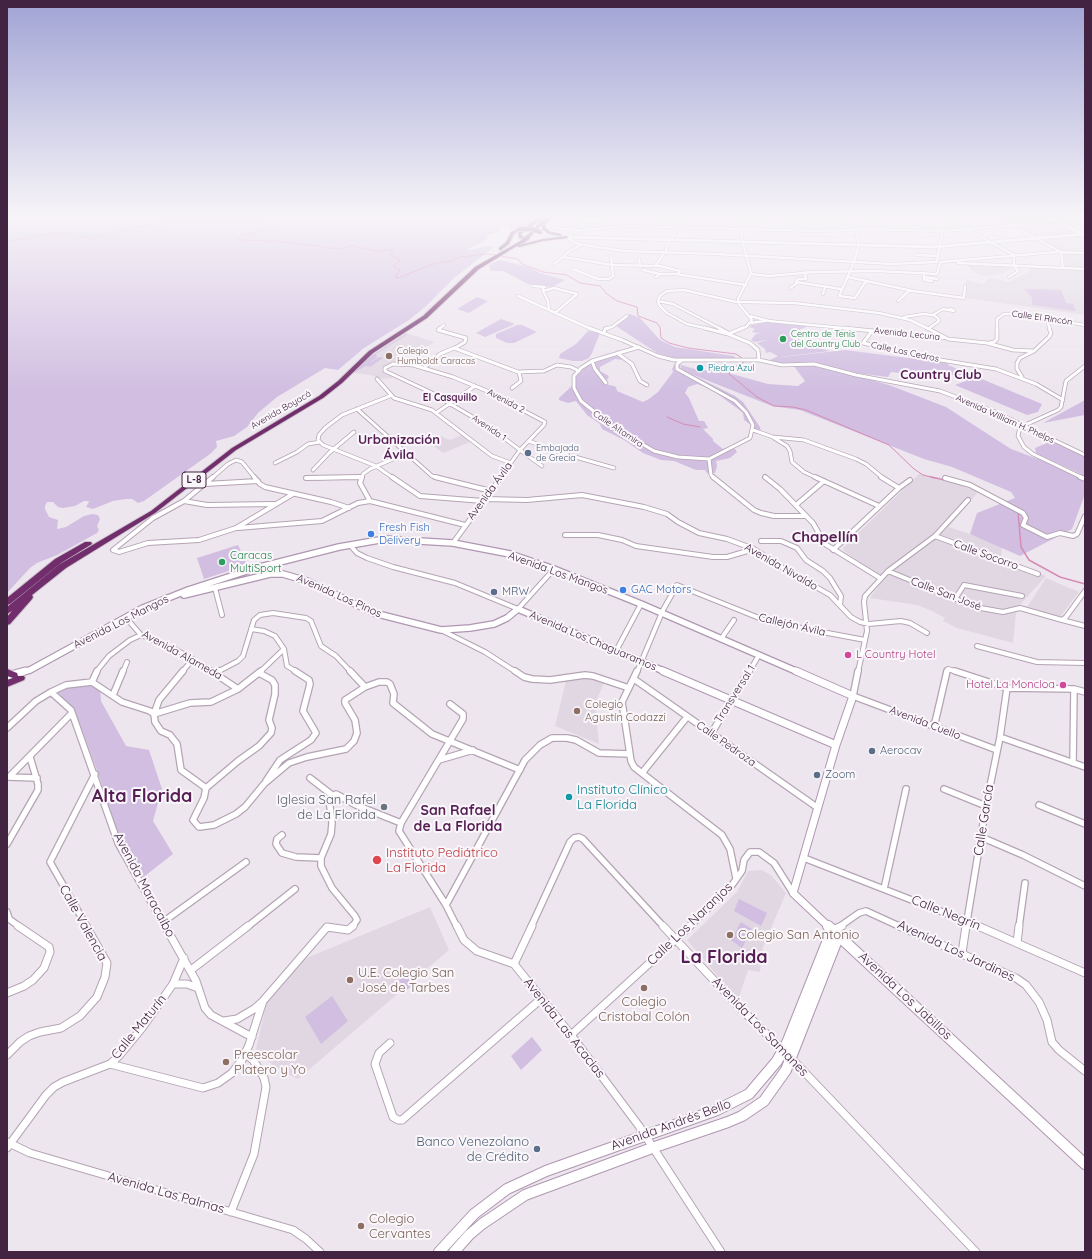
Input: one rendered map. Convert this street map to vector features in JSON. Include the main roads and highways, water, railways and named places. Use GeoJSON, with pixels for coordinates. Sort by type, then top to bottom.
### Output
{"type":"FeatureCollection","features":[{"type":"Feature","properties":{"kind":"highway","name":"Avenida Boyacá"},"geometry":{"type":"LineString","coordinates":[[7,602],[58,561],[152,507],[245,436],[318,395],[336,381],[367,352],[422,315],[466,274]]}},
{"type":"Feature","properties":{"kind":"highway","name":"Avenida Boyacá"},"geometry":{"type":"LineString","coordinates":[[7,611],[48,577],[88,550],[129,528],[153,512],[219,460],[251,438],[321,397],[340,382],[371,352],[425,317],[471,274]]}},
{"type":"Feature","properties":{"kind":"highway"},"geometry":{"type":"LineString","coordinates":[[7,622],[48,577]]}},
{"type":"Feature","properties":{"kind":"highway"},"geometry":{"type":"LineString","coordinates":[[7,684],[12,675]]}},
{"type":"Feature","properties":{"kind":"waterway"},"geometry":{"type":"LineString","coordinates":[[397,274],[395,277],[398,278],[409,274]]}},
{"type":"Feature","properties":{"kind":"waterway"},"geometry":{"type":"LineString","coordinates":[[557,274],[567,275],[580,283],[600,286],[607,294],[617,301],[637,307],[638,316],[657,323],[660,327],[661,338],[669,343],[688,348],[736,354],[742,358],[744,362],[731,369],[729,374],[757,397],[774,406],[793,407],[806,410],[889,445],[914,469],[923,475],[931,477]]}},
{"type":"Feature","properties":{"kind":"waterway"},"geometry":{"type":"LineString","coordinates":[[667,417],[683,424],[700,427]]}},
{"type":"Feature","properties":{"kind":"waterway"},"geometry":{"type":"LineString","coordinates":[[931,477],[945,480]]}},
{"type":"Feature","properties":{"kind":"waterway"},"geometry":{"type":"LineString","coordinates":[[931,477],[935,478]]}},
{"type":"Feature","properties":{"kind":"waterway"},"geometry":{"type":"LineString","coordinates":[[1018,511],[1021,547],[1029,560],[1060,577],[1085,584]]}},
{"type":"Feature","properties":{"kind":"place","name":"Centro de Tenis del Country Club"},"geometry":{"type":"Point","coordinates":[783,339]}},
{"type":"Feature","properties":{"kind":"place","name":"Colegio Humboldt Caracas"},"geometry":{"type":"Point","coordinates":[389,356]}},
{"type":"Feature","properties":{"kind":"place","name":"Piedra Azul"},"geometry":{"type":"Point","coordinates":[700,368]}},
{"type":"Feature","properties":{"kind":"place","name":"Embajada de Grecia"},"geometry":{"type":"Point","coordinates":[528,453]}},
{"type":"Feature","properties":{"kind":"place","name":"Fresh Fish Delivery"},"geometry":{"type":"Point","coordinates":[371,534]}},
{"type":"Feature","properties":{"kind":"place","name":"Caracas MultiSport"},"geometry":{"type":"Point","coordinates":[222,562]}},
{"type":"Feature","properties":{"kind":"place","name":"GAC Motors"},"geometry":{"type":"Point","coordinates":[623,590]}},
{"type":"Feature","properties":{"kind":"place","name":"MRW"},"geometry":{"type":"Point","coordinates":[494,592]}},
{"type":"Feature","properties":{"kind":"place","name":"L Country Hotel"},"geometry":{"type":"Point","coordinates":[848,655]}},
{"type":"Feature","properties":{"kind":"place","name":"Hotel La Moncloa"},"geometry":{"type":"Point","coordinates":[1063,685]}},
{"type":"Feature","properties":{"kind":"place","name":"Colegio Agustín Codazzi"},"geometry":{"type":"Point","coordinates":[577,711]}},
{"type":"Feature","properties":{"kind":"place","name":"Aerocav"},"geometry":{"type":"Point","coordinates":[872,751]}},
{"type":"Feature","properties":{"kind":"place","name":"Zoom"},"geometry":{"type":"Point","coordinates":[817,775]}},
{"type":"Feature","properties":{"kind":"place","name":"Instituto Clínico La Florida"},"geometry":{"type":"Point","coordinates":[569,797]}},
{"type":"Feature","properties":{"kind":"place","name":"Iglesia San Rafel de La Florida"},"geometry":{"type":"Point","coordinates":[384,807]}},
{"type":"Feature","properties":{"kind":"place","name":"Instituto Pediátrico La Florida"},"geometry":{"type":"Point","coordinates":[377,860]}},
{"type":"Feature","properties":{"kind":"place","name":"Colegio San Antonio"},"geometry":{"type":"Point","coordinates":[730,935]}},
{"type":"Feature","properties":{"kind":"place","name":"U.E. Colegio San José de Tarbes"},"geometry":{"type":"Point","coordinates":[350,980]}},
{"type":"Feature","properties":{"kind":"place","name":"Colegio Cristobal Colón"},"geometry":{"type":"Point","coordinates":[644,988]}},
{"type":"Feature","properties":{"kind":"place","name":"Preescolar Platero y Yo"},"geometry":{"type":"Point","coordinates":[226,1062]}},
{"type":"Feature","properties":{"kind":"place","name":"Banco Venezolano de Crédito"},"geometry":{"type":"Point","coordinates":[537,1149]}},
{"type":"Feature","properties":{"kind":"place","name":"Colegio Cervantes"},"geometry":{"type":"Point","coordinates":[361,1226]}},
{"type":"Feature","properties":{"kind":"district","name":"Country Club"},"geometry":{"type":"Point","coordinates":[941,375]}},
{"type":"Feature","properties":{"kind":"district","name":"El Casquillo"},"geometry":{"type":"Point","coordinates":[450,398]}},
{"type":"Feature","properties":{"kind":"district","name":"Urbanización Ávila"},"geometry":{"type":"Point","coordinates":[399,448]}},
{"type":"Feature","properties":{"kind":"district","name":"Chapellín"},"geometry":{"type":"Point","coordinates":[825,537]}},
{"type":"Feature","properties":{"kind":"district","name":"Alta Florida"},"geometry":{"type":"Point","coordinates":[142,797]}},
{"type":"Feature","properties":{"kind":"district","name":"San Rafael de La Florida"},"geometry":{"type":"Point","coordinates":[458,820]}},
{"type":"Feature","properties":{"kind":"district","name":"La Florida"},"geometry":{"type":"Point","coordinates":[724,958]}}]}
